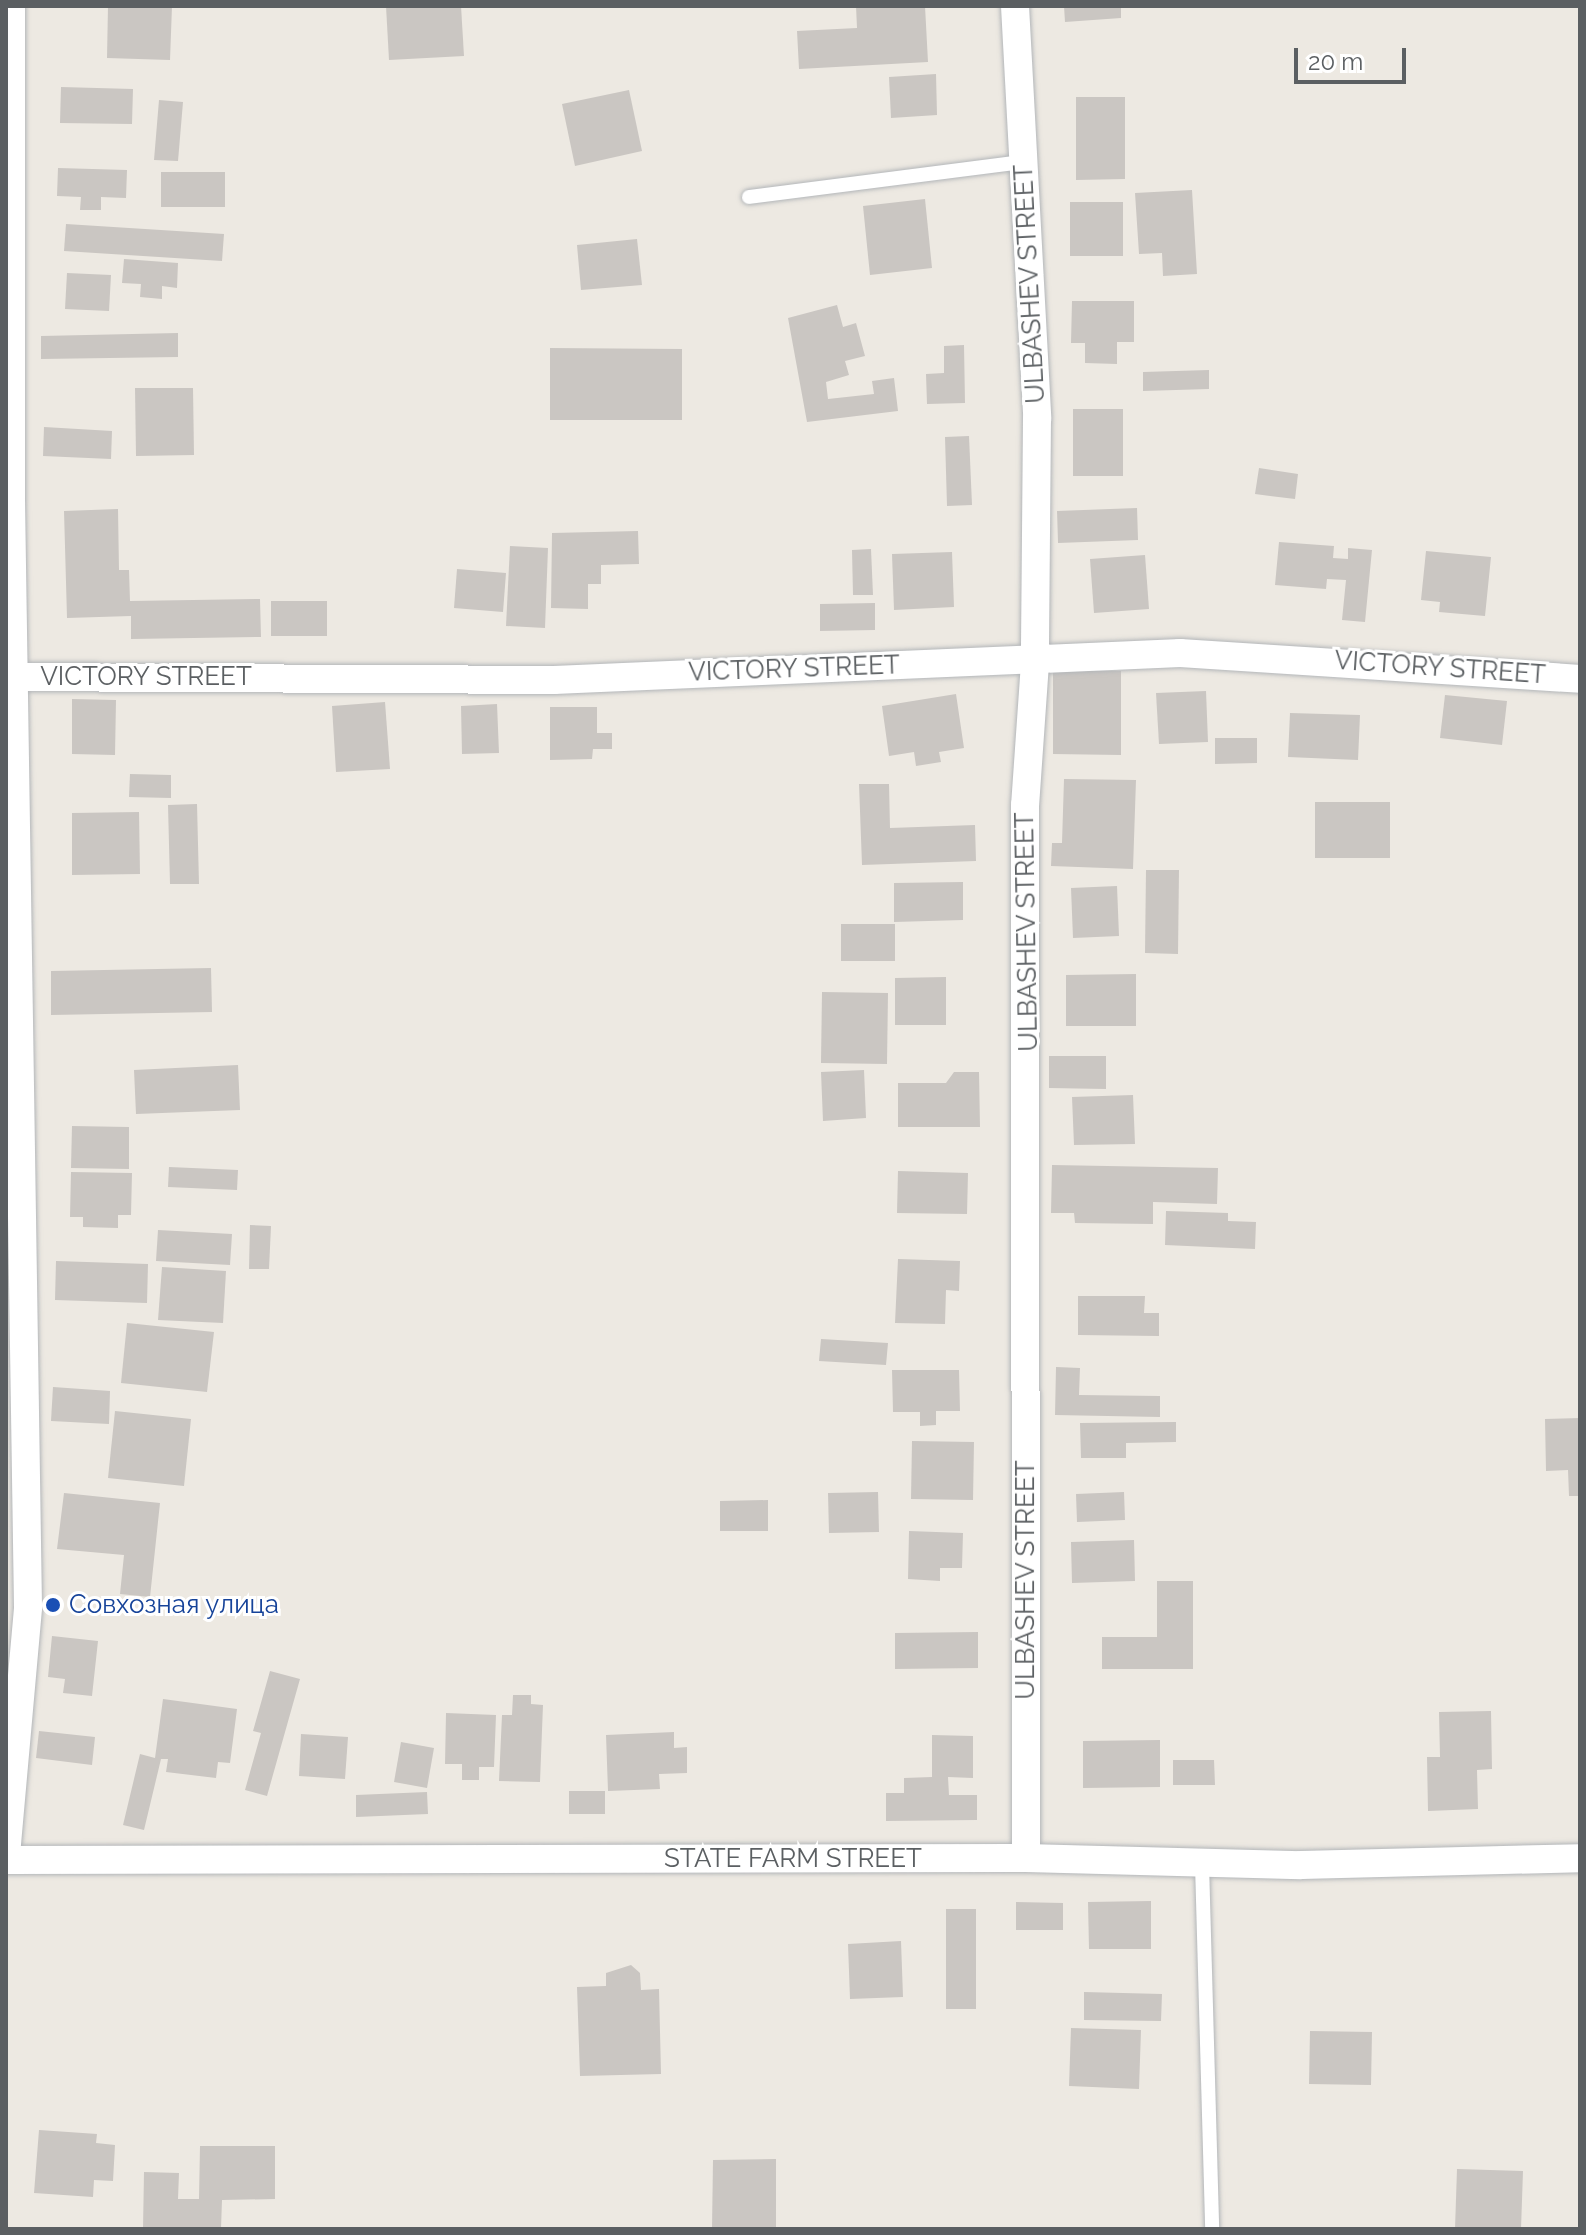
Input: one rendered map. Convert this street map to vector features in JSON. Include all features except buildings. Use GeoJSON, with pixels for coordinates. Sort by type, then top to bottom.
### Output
{"type":"FeatureCollection","features":[{"type":"Feature","properties":{"kind":"street"},"geometry":{"type":"LineString","coordinates":[[6,1858],[28,1607],[10,677],[11,6]]}},
{"type":"Feature","properties":{"kind":"street","name":"ULBASHEV STREET"},"geometry":{"type":"LineString","coordinates":[[1015,6],[1037,418],[1035,663],[1025,805],[1026,1858]]}},
{"type":"Feature","properties":{"kind":"street","name":"VICTORY STREET"},"geometry":{"type":"LineString","coordinates":[[10,677],[554,680],[787,667],[1035,663],[1082,654],[1180,653],[1580,679]]}},
{"type":"Feature","properties":{"kind":"street","name":"STATE FARM STREET"},"geometry":{"type":"LineString","coordinates":[[6,1858],[1026,1858],[1202,1864],[1580,1858]]}},
{"type":"Feature","properties":{"kind":"lane"},"geometry":{"type":"LineString","coordinates":[[749,197],[1023,162]]}},
{"type":"Feature","properties":{"kind":"lane"},"geometry":{"type":"LineString","coordinates":[[1202,1864],[1212,2229]]}},
{"type":"Feature","properties":{"kind":"place","name":"Совхозная улица"},"geometry":{"type":"Point","coordinates":[53,1605]}}]}
